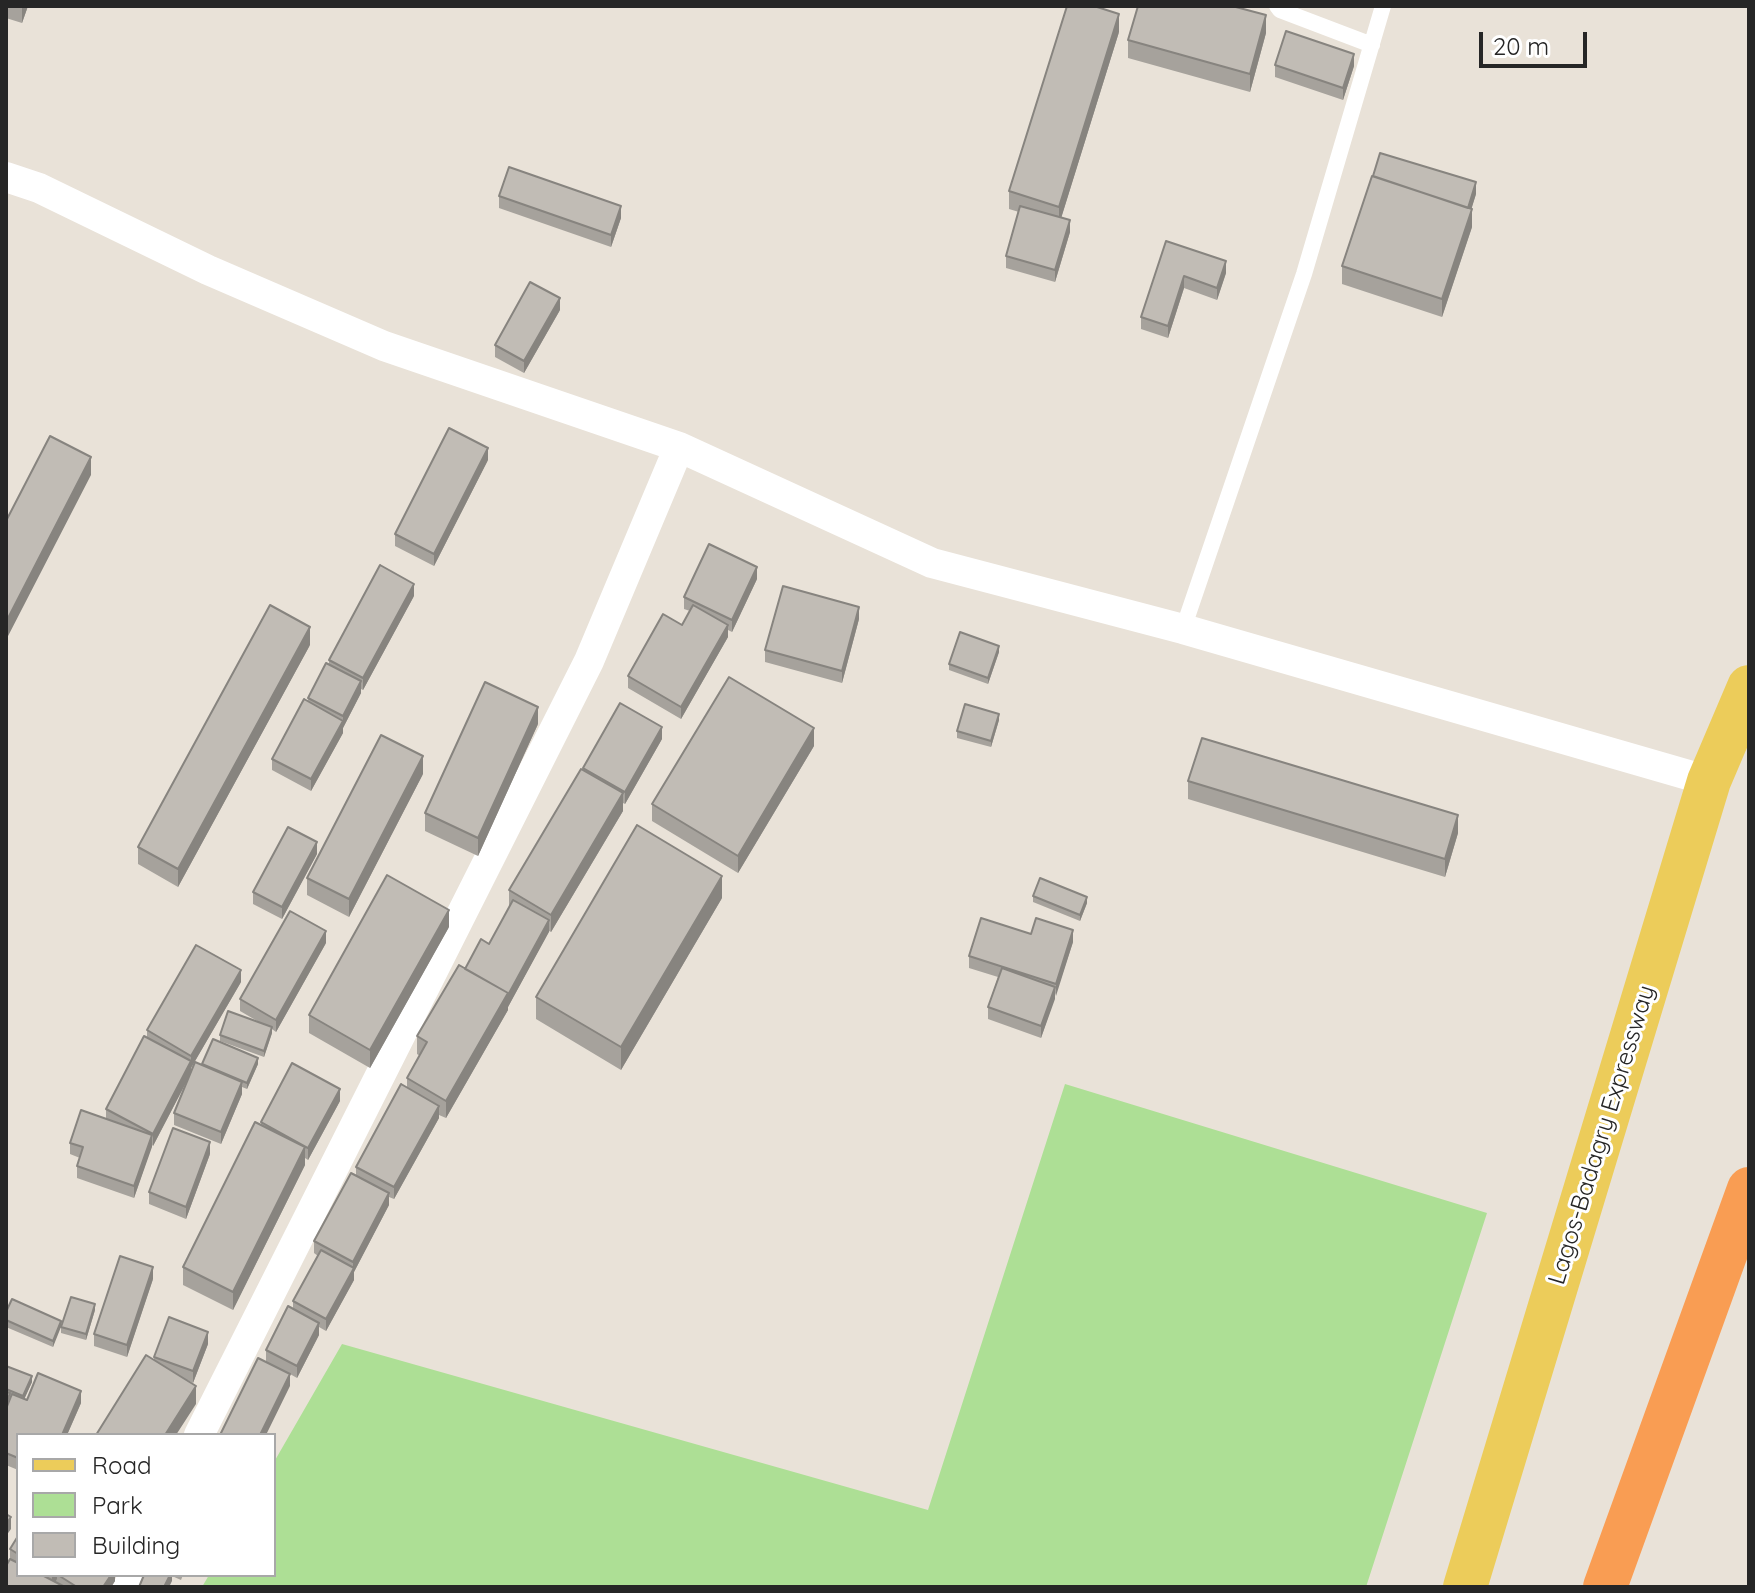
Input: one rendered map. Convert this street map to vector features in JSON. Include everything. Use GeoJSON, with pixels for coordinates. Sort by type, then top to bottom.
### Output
{"type":"FeatureCollection","features":[{"type":"Feature","properties":{"kind":"highway"},"geometry":{"type":"LineString","coordinates":[[1604,1582],[1749,1189]]}},
{"type":"Feature","properties":{"kind":"main road","name":"Lagos-Badagry Expressway"},"geometry":{"type":"LineString","coordinates":[[1465,1587],[1709,781],[1749,687]]}},
{"type":"Feature","properties":{"kind":"street"},"geometry":{"type":"LineString","coordinates":[[6,177],[39,188],[208,270],[384,346],[679,447],[932,563],[1183,629],[1709,781]]}},
{"type":"Feature","properties":{"kind":"street"},"geometry":{"type":"LineString","coordinates":[[200,1433],[589,661],[679,447]]}},
{"type":"Feature","properties":{"kind":"lane"},"geometry":{"type":"LineString","coordinates":[[1277,6],[1280,10],[1372,45]]}},
{"type":"Feature","properties":{"kind":"lane"},"geometry":{"type":"LineString","coordinates":[[1183,629],[1304,274],[1383,6]]}},
{"type":"Feature","properties":{"kind":"green space"},"geometry":{"type":"Polygon","coordinates":[[[1065,1084],[1487,1213],[1366,1587],[202,1587],[208,1577],[276,1577],[276,1459],[342,1344],[928,1510],[1065,1084]]]}},
{"type":"Feature","properties":{"kind":"building"},"geometry":{"type":"Polygon","coordinates":[[[1067,6],[1094,6],[1119,14],[1059,207],[1009,191],[1067,6]]]}},
{"type":"Feature","properties":{"kind":"building"},"geometry":{"type":"Polygon","coordinates":[[[1138,6],[1232,6],[1266,15],[1250,74],[1128,40],[1138,6]]]}},
{"type":"Feature","properties":{"kind":"building"},"geometry":{"type":"Polygon","coordinates":[[[1286,31],[1354,54],[1343,88],[1275,65],[1286,31]]]}},
{"type":"Feature","properties":{"kind":"building"},"geometry":{"type":"Polygon","coordinates":[[[1380,153],[1476,182],[1468,208],[1373,176],[1380,153]]]}},
{"type":"Feature","properties":{"kind":"building"},"geometry":{"type":"Polygon","coordinates":[[[509,167],[621,206],[611,235],[499,196],[509,167]]]}},
{"type":"Feature","properties":{"kind":"building"},"geometry":{"type":"Polygon","coordinates":[[[1372,176],[1472,209],[1442,299],[1342,266],[1372,176]]]}},
{"type":"Feature","properties":{"kind":"building"},"geometry":{"type":"Polygon","coordinates":[[[1020,206],[1070,220],[1055,270],[1006,256],[1020,206]]]}},
{"type":"Feature","properties":{"kind":"building"},"geometry":{"type":"Polygon","coordinates":[[[1166,241],[1226,261],[1217,288],[1184,276],[1168,326],[1141,317],[1166,241]]]}},
{"type":"Feature","properties":{"kind":"building"},"geometry":{"type":"Polygon","coordinates":[[[530,282],[560,298],[524,361],[495,345],[530,282]]]}},
{"type":"Feature","properties":{"kind":"building"},"geometry":{"type":"Polygon","coordinates":[[[449,428],[488,448],[434,554],[395,534],[449,428]]]}},
{"type":"Feature","properties":{"kind":"building"},"geometry":{"type":"Polygon","coordinates":[[[50,436],[91,457],[6,622],[6,521],[50,436]]]}},
{"type":"Feature","properties":{"kind":"building"},"geometry":{"type":"Polygon","coordinates":[[[709,544],[757,567],[732,620],[684,597],[709,544]]]}},
{"type":"Feature","properties":{"kind":"building"},"geometry":{"type":"Polygon","coordinates":[[[380,565],[414,584],[363,678],[329,660],[380,565]]]}},
{"type":"Feature","properties":{"kind":"building"},"geometry":{"type":"Polygon","coordinates":[[[783,586],[859,607],[842,671],[765,650],[783,586]]]}},
{"type":"Feature","properties":{"kind":"building"},"geometry":{"type":"Polygon","coordinates":[[[270,605],[310,627],[178,869],[138,847],[270,605]]]}},
{"type":"Feature","properties":{"kind":"building"},"geometry":{"type":"Polygon","coordinates":[[[693,605],[728,625],[681,707],[628,676],[663,614],[682,625],[693,605]]]}},
{"type":"Feature","properties":{"kind":"building"},"geometry":{"type":"Polygon","coordinates":[[[960,632],[999,646],[988,678],[949,664],[960,632]]]}},
{"type":"Feature","properties":{"kind":"building"},"geometry":{"type":"Polygon","coordinates":[[[326,663],[361,681],[343,716],[308,698],[326,663]]]}},
{"type":"Feature","properties":{"kind":"building"},"geometry":{"type":"Polygon","coordinates":[[[729,677],[814,728],[738,856],[652,804],[729,677]]]}},
{"type":"Feature","properties":{"kind":"building"},"geometry":{"type":"Polygon","coordinates":[[[485,682],[538,707],[478,838],[425,813],[485,682]]]}},
{"type":"Feature","properties":{"kind":"building"},"geometry":{"type":"Polygon","coordinates":[[[304,699],[343,721],[311,779],[272,759],[304,699]]]}},
{"type":"Feature","properties":{"kind":"building"},"geometry":{"type":"Polygon","coordinates":[[[620,703],[662,727],[625,792],[583,768],[620,703]]]}},
{"type":"Feature","properties":{"kind":"building"},"geometry":{"type":"Polygon","coordinates":[[[965,704],[999,714],[991,741],[957,731],[965,704]]]}},
{"type":"Feature","properties":{"kind":"building"},"geometry":{"type":"Polygon","coordinates":[[[381,735],[423,756],[349,899],[307,878],[381,735]]]}},
{"type":"Feature","properties":{"kind":"building"},"geometry":{"type":"Polygon","coordinates":[[[1202,738],[1458,815],[1445,859],[1188,781],[1202,738]]]}},
{"type":"Feature","properties":{"kind":"building"},"geometry":{"type":"Polygon","coordinates":[[[581,769],[623,793],[551,915],[509,890],[581,769]]]}},
{"type":"Feature","properties":{"kind":"building"},"geometry":{"type":"Polygon","coordinates":[[[637,825],[722,876],[621,1047],[536,997],[637,825]]]}},
{"type":"Feature","properties":{"kind":"building"},"geometry":{"type":"Polygon","coordinates":[[[288,827],[317,842],[282,907],[253,892],[288,827]]]}},
{"type":"Feature","properties":{"kind":"building"},"geometry":{"type":"Polygon","coordinates":[[[387,875],[449,910],[370,1050],[309,1015],[387,875]]]}},
{"type":"Feature","properties":{"kind":"building"},"geometry":{"type":"Polygon","coordinates":[[[1040,878],[1087,897],[1080,915],[1033,896],[1040,878]]]}},
{"type":"Feature","properties":{"kind":"building"},"geometry":{"type":"Polygon","coordinates":[[[513,900],[549,920],[508,995],[465,969],[481,939],[489,944],[513,900]]]}},
{"type":"Feature","properties":{"kind":"building"},"geometry":{"type":"Polygon","coordinates":[[[290,911],[326,931],[276,1020],[240,999],[290,911]]]}},
{"type":"Feature","properties":{"kind":"building"},"geometry":{"type":"Polygon","coordinates":[[[981,918],[1031,934],[1036,918],[1073,930],[1056,984],[969,956],[981,918]]]}},
{"type":"Feature","properties":{"kind":"building"},"geometry":{"type":"Polygon","coordinates":[[[196,945],[241,970],[191,1056],[147,1030],[196,945]]]}},
{"type":"Feature","properties":{"kind":"building"},"geometry":{"type":"Polygon","coordinates":[[[459,965],[508,993],[446,1101],[407,1078],[427,1042],[417,1036],[459,965]]]}},
{"type":"Feature","properties":{"kind":"building"},"geometry":{"type":"Polygon","coordinates":[[[1002,968],[1055,987],[1041,1026],[988,1007],[1002,968]]]}},
{"type":"Feature","properties":{"kind":"building"},"geometry":{"type":"Polygon","coordinates":[[[228,1011],[272,1027],[264,1051],[220,1035],[228,1011]]]}},
{"type":"Feature","properties":{"kind":"building"},"geometry":{"type":"Polygon","coordinates":[[[144,1036],[191,1061],[153,1134],[106,1109],[144,1036]]]}},
{"type":"Feature","properties":{"kind":"building"},"geometry":{"type":"Polygon","coordinates":[[[213,1039],[258,1058],[247,1083],[202,1064],[213,1039]]]}},
{"type":"Feature","properties":{"kind":"building"},"geometry":{"type":"Polygon","coordinates":[[[195,1062],[242,1082],[221,1132],[174,1113],[195,1062]]]}},
{"type":"Feature","properties":{"kind":"building"},"geometry":{"type":"Polygon","coordinates":[[[292,1063],[340,1089],[308,1148],[261,1122],[292,1063]]]}},
{"type":"Feature","properties":{"kind":"building"},"geometry":{"type":"Polygon","coordinates":[[[401,1084],[439,1106],[394,1187],[356,1167],[401,1084]]]}},
{"type":"Feature","properties":{"kind":"building"},"geometry":{"type":"Polygon","coordinates":[[[81,1110],[152,1135],[134,1186],[77,1166],[83,1147],[70,1143],[81,1110]]]}},
{"type":"Feature","properties":{"kind":"building"},"geometry":{"type":"Polygon","coordinates":[[[255,1122],[305,1147],[233,1292],[183,1267],[255,1122]]]}},
{"type":"Feature","properties":{"kind":"building"},"geometry":{"type":"Polygon","coordinates":[[[173,1128],[210,1142],[186,1207],[149,1192],[173,1128]]]}},
{"type":"Feature","properties":{"kind":"building"},"geometry":{"type":"Polygon","coordinates":[[[351,1173],[389,1193],[353,1262],[314,1241],[351,1173]]]}},
{"type":"Feature","properties":{"kind":"building"},"geometry":{"type":"Polygon","coordinates":[[[321,1250],[354,1268],[326,1319],[293,1301],[321,1250]]]}},
{"type":"Feature","properties":{"kind":"building"},"geometry":{"type":"Polygon","coordinates":[[[120,1256],[153,1267],[127,1345],[94,1334],[120,1256]]]}},
{"type":"Feature","properties":{"kind":"building"},"geometry":{"type":"Polygon","coordinates":[[[71,1297],[95,1304],[86,1334],[61,1327],[71,1297]]]}},
{"type":"Feature","properties":{"kind":"building"},"geometry":{"type":"Polygon","coordinates":[[[12,1299],[61,1321],[53,1341],[6,1320],[12,1299]]]}},
{"type":"Feature","properties":{"kind":"building"},"geometry":{"type":"Polygon","coordinates":[[[288,1306],[319,1323],[297,1366],[266,1350],[288,1306]]]}},
{"type":"Feature","properties":{"kind":"building"},"geometry":{"type":"Polygon","coordinates":[[[169,1317],[208,1332],[193,1371],[154,1357],[169,1317]]]}},
{"type":"Feature","properties":{"kind":"building"},"geometry":{"type":"Polygon","coordinates":[[[146,1355],[196,1386],[166,1433],[97,1433],[146,1355]]]}},
{"type":"Feature","properties":{"kind":"building"},"geometry":{"type":"Polygon","coordinates":[[[258,1358],[290,1374],[261,1433],[221,1433],[258,1358]]]}},
{"type":"Feature","properties":{"kind":"building"},"geometry":{"type":"Polygon","coordinates":[[[6,1366],[32,1376],[23,1396],[6,1389],[6,1366]]]}},
{"type":"Feature","properties":{"kind":"building"},"geometry":{"type":"Polygon","coordinates":[[[38,1373],[81,1391],[63,1433],[16,1433],[16,1457],[6,1453],[6,1409],[12,1394],[27,1400],[38,1373]]]}},
{"type":"Feature","properties":{"kind":"building"},"geometry":{"type":"Polygon","coordinates":[[[16,1539],[16,1553],[10,1549],[16,1539]]]}},
{"type":"Feature","properties":{"kind":"building"},"geometry":{"type":"Polygon","coordinates":[[[10,1559],[16,1562],[16,1577],[46,1577],[65,1587],[6,1587],[6,1566],[10,1559]]]}},
{"type":"Feature","properties":{"kind":"building"},"geometry":{"type":"Polygon","coordinates":[[[61,1577],[110,1577],[103,1587],[77,1587],[61,1577]]]}},
{"type":"Feature","properties":{"kind":"building"},"geometry":{"type":"Polygon","coordinates":[[[143,1577],[169,1577],[164,1587],[139,1587],[143,1577]]]}}]}
